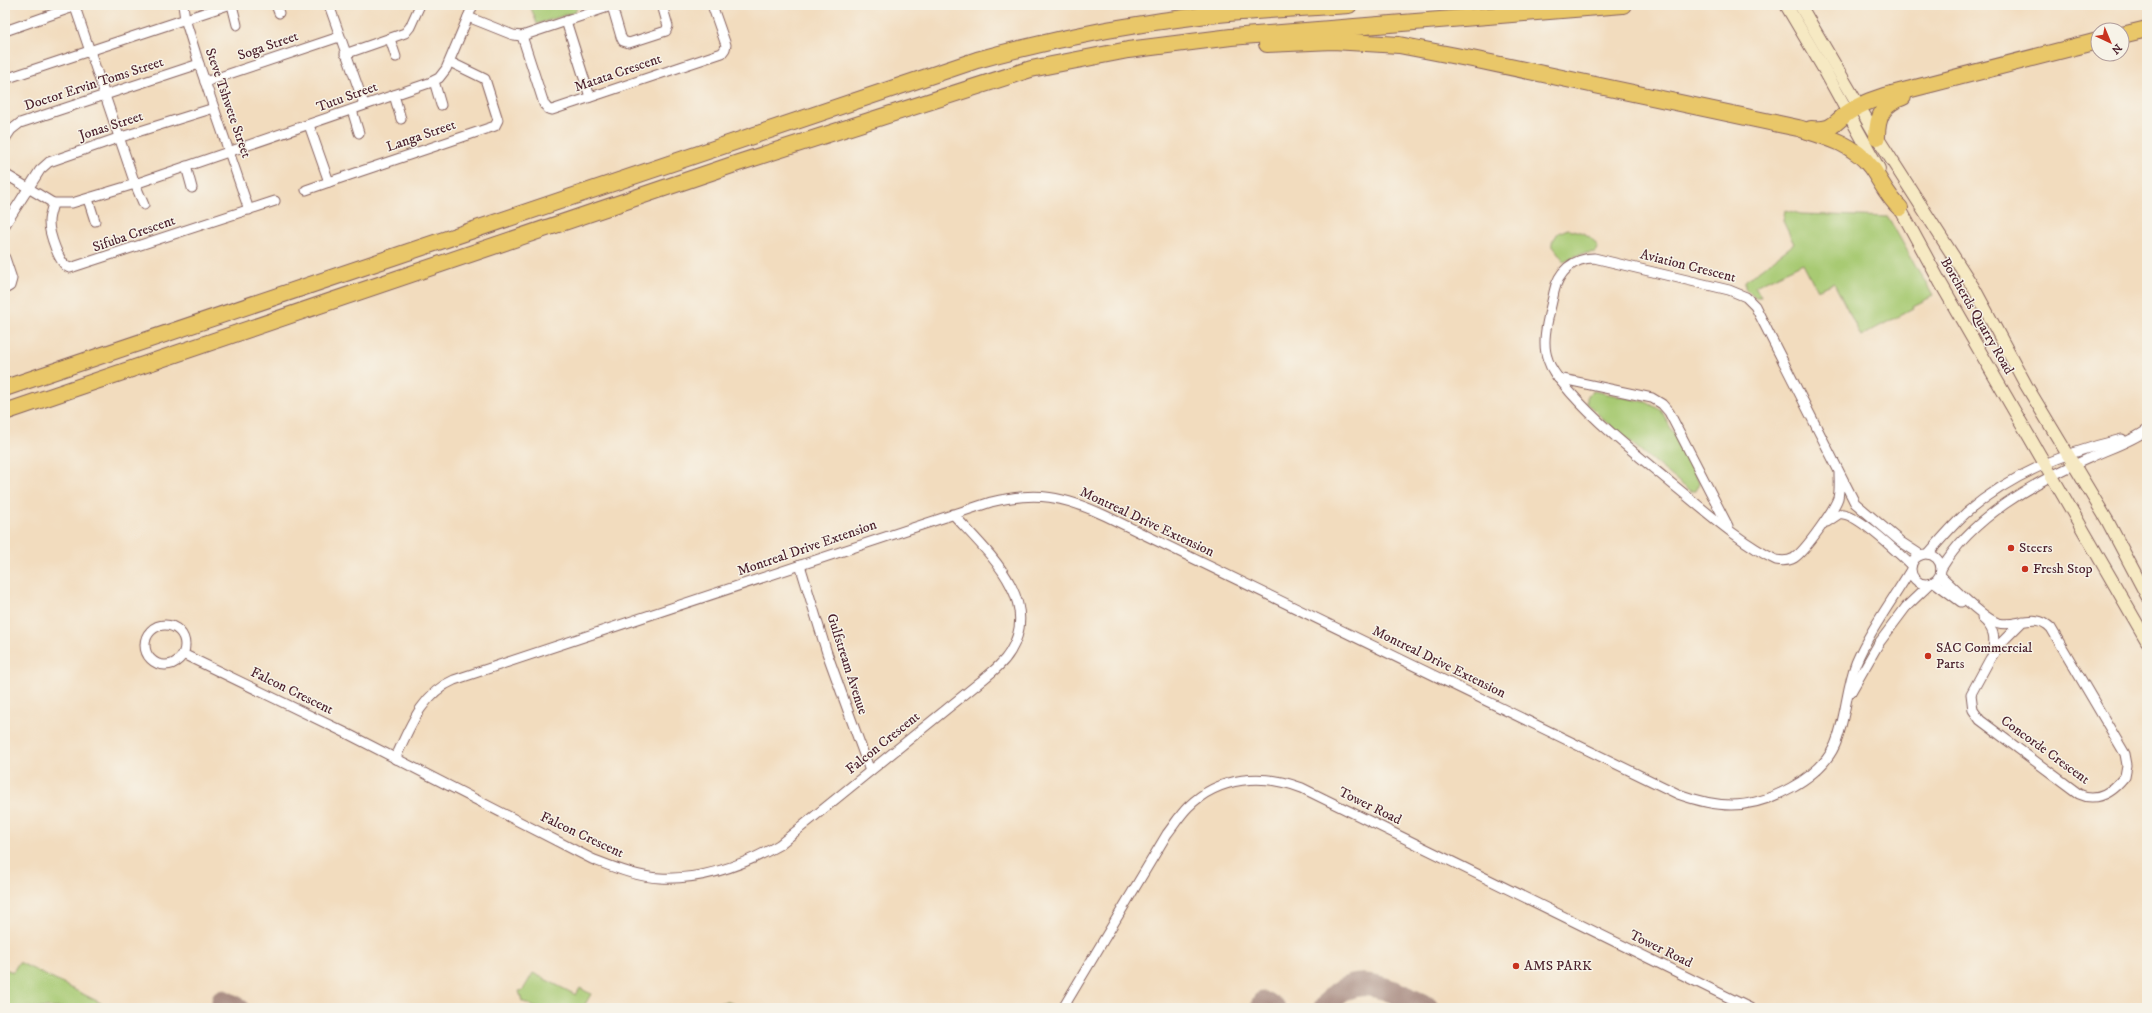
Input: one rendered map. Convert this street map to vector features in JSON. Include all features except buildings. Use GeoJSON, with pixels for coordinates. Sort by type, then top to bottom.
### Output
{"type":"FeatureCollection","features":[{"type":"Feature","properties":{"kind":"highway"},"geometry":{"type":"LineString","coordinates":[[1232,13],[1276,5]]}},
{"type":"Feature","properties":{"kind":"highway"},"geometry":{"type":"LineString","coordinates":[[5,388],[977,60],[1015,49],[1107,30],[1156,22],[1232,13],[1349,5]]}},
{"type":"Feature","properties":{"kind":"highway"},"geometry":{"type":"LineString","coordinates":[[5,412],[731,165],[954,92],[1031,69],[1128,50],[1246,35],[1623,5]]}},
{"type":"Feature","properties":{"kind":"highway"},"geometry":{"type":"LineString","coordinates":[[2130,33],[2147,29]]}},
{"type":"Feature","properties":{"kind":"highway"},"geometry":{"type":"LineString","coordinates":[[1128,50],[1138,54],[1150,56],[1283,43],[1333,41],[1398,45],[1477,60],[1798,128],[1828,137],[1856,152],[1869,165],[1892,201],[1900,208]]}},
{"type":"Feature","properties":{"kind":"highway"},"geometry":{"type":"LineString","coordinates":[[1798,128],[1826,129],[1836,125],[1853,109],[1884,96],[1936,84],[2090,43]]}},
{"type":"Feature","properties":{"kind":"highway"},"geometry":{"type":"LineString","coordinates":[[1877,137],[1877,122],[1886,106],[1900,98],[1936,84]]}},
{"type":"Feature","properties":{"kind":"main road","name":"Borcherds Quarry Road"},"geometry":{"type":"LineString","coordinates":[[1786,5],[1853,109],[1877,137],[1975,290],[2026,385],[2107,520],[2147,596]]}},
{"type":"Feature","properties":{"kind":"main road","name":"Borcherds Quarry Road"},"geometry":{"type":"LineString","coordinates":[[1800,5],[1853,109],[1900,208],[1940,282],[2051,477],[2147,640]]}},
{"type":"Feature","properties":{"kind":"street","name":"Steve Tshwete Street"},"geometry":{"type":"LineString","coordinates":[[183,5],[185,19],[199,64],[250,210]]}},
{"type":"Feature","properties":{"kind":"street"},"geometry":{"type":"LineString","coordinates":[[5,79],[228,5]]}},
{"type":"Feature","properties":{"kind":"street"},"geometry":{"type":"LineString","coordinates":[[232,5],[237,25]]}},
{"type":"Feature","properties":{"kind":"street"},"geometry":{"type":"LineString","coordinates":[[345,54],[390,39],[408,30],[420,5]]}},
{"type":"Feature","properties":{"kind":"street"},"geometry":{"type":"LineString","coordinates":[[441,105],[434,82],[442,75],[450,62],[473,5]]}},
{"type":"Feature","properties":{"kind":"street"},"geometry":{"type":"LineString","coordinates":[[468,17],[513,35],[522,36],[566,21],[586,9],[613,5],[621,37],[626,43],[629,43],[666,31],[668,26],[662,5]]}},
{"type":"Feature","properties":{"kind":"street","name":"Matata Crescent"},"geometry":{"type":"LineString","coordinates":[[522,36],[546,108],[552,110],[724,51],[726,45],[712,5]]}},
{"type":"Feature","properties":{"kind":"street"},"geometry":{"type":"LineString","coordinates":[[5,31],[77,6],[118,138],[144,205]]}},
{"type":"Feature","properties":{"kind":"street"},"geometry":{"type":"LineString","coordinates":[[332,6],[339,37],[364,104]]}},
{"type":"Feature","properties":{"kind":"street"},"geometry":{"type":"LineString","coordinates":[[566,21],[590,97]]}},
{"type":"Feature","properties":{"kind":"street","name":"Soga Street"},"geometry":{"type":"LineString","coordinates":[[205,82],[339,37]]}},
{"type":"Feature","properties":{"kind":"street"},"geometry":{"type":"LineString","coordinates":[[390,39],[396,57]]}},
{"type":"Feature","properties":{"kind":"street","name":"Langa Street"},"geometry":{"type":"LineString","coordinates":[[329,182],[497,125],[498,120],[485,79],[450,62]]}},
{"type":"Feature","properties":{"kind":"street","name":"Doctor Ervin Toms Street"},"geometry":{"type":"LineString","coordinates":[[5,139],[11,130],[20,123],[199,64]]}},
{"type":"Feature","properties":{"kind":"street","name":"Tutu Street"},"geometry":{"type":"LineString","coordinates":[[53,203],[72,203],[88,199],[309,125],[352,110],[364,104],[434,82]]}},
{"type":"Feature","properties":{"kind":"street"},"geometry":{"type":"LineString","coordinates":[[394,95],[401,119]]}},
{"type":"Feature","properties":{"kind":"street","name":"Jonas Street"},"geometry":{"type":"LineString","coordinates":[[5,225],[40,170],[49,162],[118,138],[214,108]]}},
{"type":"Feature","properties":{"kind":"street"},"geometry":{"type":"LineString","coordinates":[[352,110],[359,133]]}},
{"type":"Feature","properties":{"kind":"street"},"geometry":{"type":"LineString","coordinates":[[306,190],[329,182],[309,125]]}},
{"type":"Feature","properties":{"kind":"street"},"geometry":{"type":"LineString","coordinates":[[186,166],[192,188]]}},
{"type":"Feature","properties":{"kind":"street"},"geometry":{"type":"LineString","coordinates":[[5,174],[53,203]]}},
{"type":"Feature","properties":{"kind":"street"},"geometry":{"type":"LineString","coordinates":[[88,199],[95,222]]}},
{"type":"Feature","properties":{"kind":"street","name":"Sifuba Crescent"},"geometry":{"type":"LineString","coordinates":[[53,203],[49,221],[50,232],[61,262],[70,268],[276,201]]}},
{"type":"Feature","properties":{"kind":"street"},"geometry":{"type":"LineString","coordinates":[[5,258],[12,279],[10,286],[5,288]]}},
{"type":"Feature","properties":{"kind":"street","name":"Aviation Crescent"},"geometry":{"type":"LineString","coordinates":[[1839,473],[1839,492],[1837,500],[1820,528],[1799,554],[1791,560],[1781,561],[1772,558],[1730,529],[1606,429],[1558,378],[1547,359],[1545,340],[1555,288],[1560,276],[1574,263],[1581,260],[1594,258],[1695,280],[1740,293],[1755,306],[1839,473],[1858,506],[1901,542],[1924,554]]}},
{"type":"Feature","properties":{"kind":"street","name":"Aviation Crescent"},"geometry":{"type":"LineString","coordinates":[[1558,378],[1652,398],[1662,404],[1669,412],[1730,529]]}},
{"type":"Feature","properties":{"kind":"street"},"geometry":{"type":"LineString","coordinates":[[1924,554],[1938,560],[1937,578],[1917,582],[1910,568],[1914,559],[1924,554],[1966,513],[1992,494],[2034,467],[2071,460],[2136,436],[2147,430]]}},
{"type":"Feature","properties":{"kind":"street","name":"Montreal Drive Extension"},"geometry":{"type":"LineString","coordinates":[[1848,697],[1879,643],[1906,607],[1937,578],[1958,543],[1981,522],[2004,505],[2051,477],[2071,460]]}},
{"type":"Feature","properties":{"kind":"street","name":"Montreal Drive Extension"},"geometry":{"type":"LineString","coordinates":[[395,759],[413,720],[429,696],[444,684],[990,502],[1015,496],[1034,495],[1058,498],[1087,507],[1678,794],[1707,803],[1732,805],[1758,801],[1787,790],[1805,778],[1824,761],[1834,746],[1853,674],[1862,650],[1910,568]]}},
{"type":"Feature","properties":{"kind":"street","name":"Falcon Crescent"},"geometry":{"type":"LineString","coordinates":[[183,654],[592,859],[626,871],[659,878],[710,874],[726,870],[760,856],[785,841],[1000,664],[1010,652],[1016,638],[1019,609],[1017,596],[1012,586],[985,550],[953,514]]}},
{"type":"Feature","properties":{"kind":"street","name":"Aviation Crescent"},"geometry":{"type":"LineString","coordinates":[[1820,528],[1839,514],[1849,515],[1886,544],[1910,568]]}},
{"type":"Feature","properties":{"kind":"street","name":"Gulfstream Avenue"},"geometry":{"type":"LineString","coordinates":[[800,565],[828,653],[870,771]]}},
{"type":"Feature","properties":{"kind":"street","name":"Concorde Crescent"},"geometry":{"type":"LineString","coordinates":[[1937,578],[1992,620],[2003,624],[2030,619],[2041,621],[2047,624],[2055,634],[2125,754],[2127,770],[2121,781],[2103,796],[2082,796],[1980,720],[1973,710],[1970,699],[1990,659],[2007,635],[2023,621]]}},
{"type":"Feature","properties":{"kind":"street","name":"Concorde Crescent"},"geometry":{"type":"LineString","coordinates":[[1937,578],[1992,629],[1994,640],[1990,659]]}},
{"type":"Feature","properties":{"kind":"street"},"geometry":{"type":"LineString","coordinates":[[160,625],[174,627],[179,630],[185,642],[183,654],[174,663],[162,665],[156,663],[146,653],[144,646],[148,633],[160,625]]}},
{"type":"Feature","properties":{"kind":"street","name":"Tower Road"},"geometry":{"type":"LineString","coordinates":[[1063,1008],[1167,834],[1188,807],[1204,794],[1217,788],[1233,782],[1265,778],[1302,788],[1750,1008]]}},
{"type":"Feature","properties":{"kind":"green space"},"geometry":{"type":"Polygon","coordinates":[[[530,5],[576,5],[577,8],[575,12],[537,24],[530,5]]]}},
{"type":"Feature","properties":{"kind":"green space"},"geometry":{"type":"Polygon","coordinates":[[[1785,210],[1801,214],[1888,217],[1933,296],[1913,306],[1914,308],[1861,336],[1834,283],[1817,290],[1803,263],[1755,286],[1761,297],[1754,297],[1745,288],[1745,281],[1794,244],[1783,221],[1785,210]]]}},
{"type":"Feature","properties":{"kind":"green space"},"geometry":{"type":"Polygon","coordinates":[[[1568,229],[1586,234],[1596,243],[1598,248],[1596,252],[1580,254],[1564,261],[1552,245],[1552,242],[1558,233],[1568,229]]]}},
{"type":"Feature","properties":{"kind":"green space"},"geometry":{"type":"Polygon","coordinates":[[[1594,391],[1646,402],[1661,410],[1700,483],[1696,491],[1690,491],[1607,423],[1587,403],[1587,395],[1594,391]]]}},
{"type":"Feature","properties":{"kind":"green space"},"geometry":{"type":"Polygon","coordinates":[[[19,962],[111,1008],[5,1008],[5,969],[13,972],[19,962]]]}},
{"type":"Feature","properties":{"kind":"green space"},"geometry":{"type":"Polygon","coordinates":[[[533,973],[576,995],[580,988],[591,994],[583,1008],[536,1008],[522,1001],[519,991],[523,990],[533,973]]]}},
{"type":"Feature","properties":{"kind":"green space"},"geometry":{"type":"Polygon","coordinates":[[[728,1002],[745,1008],[644,1008],[728,1002]]]}},
{"type":"Feature","properties":{"kind":"taxiway"},"geometry":{"type":"LineString","coordinates":[[1325,1008],[1336,995],[1348,988],[1360,985],[1374,986],[1388,990],[1428,1008]]}},
{"type":"Feature","properties":{"kind":"taxiway"},"geometry":{"type":"LineString","coordinates":[[223,1001],[237,1008]]}},
{"type":"Feature","properties":{"kind":"taxiway"},"geometry":{"type":"LineString","coordinates":[[1263,1003],[1274,1008]]}},
{"type":"Feature","properties":{"kind":"place","name":"Steers"},"geometry":{"type":"Point","coordinates":[2011,548]}},
{"type":"Feature","properties":{"kind":"place","name":"Fresh Stop"},"geometry":{"type":"Point","coordinates":[2025,569]}},
{"type":"Feature","properties":{"kind":"place","name":"SAC Commercial Parts"},"geometry":{"type":"Point","coordinates":[1928,656]}},
{"type":"Feature","properties":{"kind":"place","name":"AMS PARK"},"geometry":{"type":"Point","coordinates":[1516,966]}}]}
